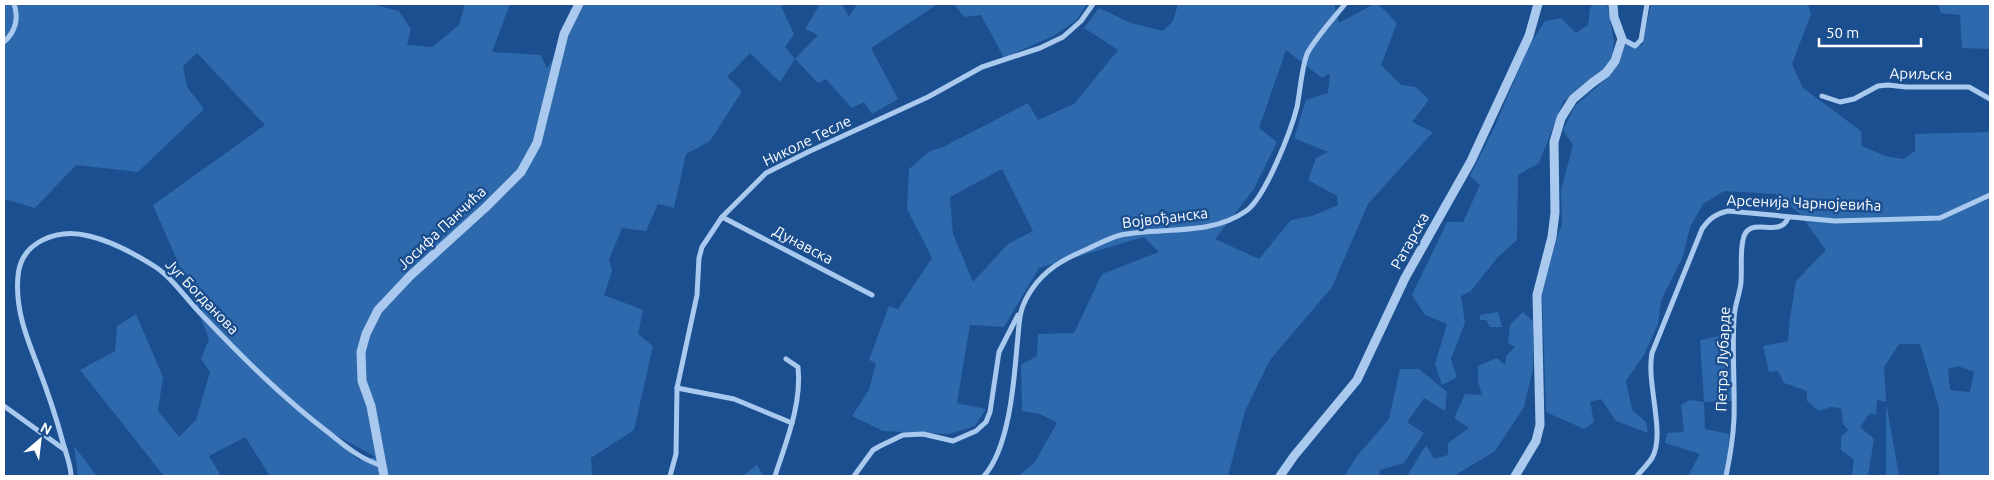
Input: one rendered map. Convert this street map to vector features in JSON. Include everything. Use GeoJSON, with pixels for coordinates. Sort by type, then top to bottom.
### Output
{"type":"FeatureCollection","features":[{"type":"Feature","properties":{"kind":"street"},"geometry":{"type":"LineString","coordinates":[[4,42],[12,34],[17,14],[14,4]]}},
{"type":"Feature","properties":{"kind":"street","name":"Јосифа Панчића"},"geometry":{"type":"LineString","coordinates":[[384,476],[371,406],[362,381],[361,352],[366,334],[378,310],[410,276],[521,172],[536,143],[564,34],[579,4]]}},
{"type":"Feature","properties":{"kind":"street","name":"Николе Тесле"},"geometry":{"type":"LineString","coordinates":[[670,476],[676,454],[677,388],[697,295],[702,247],[722,217],[766,173],[928,97],[982,67],[1040,48],[1063,37],[1081,21],[1093,4]]}},
{"type":"Feature","properties":{"kind":"street","name":"Војвођанска"},"geometry":{"type":"LineString","coordinates":[[984,476],[989,471],[999,449],[1011,403],[1020,312],[1037,283],[1046,272],[1062,260],[1120,235],[1225,224],[1248,210],[1266,185],[1278,159],[1296,109],[1307,53],[1345,4]]}},
{"type":"Feature","properties":{"kind":"street","name":"Ратарска"},"geometry":{"type":"LineString","coordinates":[[1280,476],[1294,456],[1357,380],[1405,278],[1471,161],[1529,36],[1538,4]]}},
{"type":"Feature","properties":{"kind":"street"},"geometry":{"type":"LineString","coordinates":[[1515,476],[1536,441],[1540,425],[1537,295],[1552,237],[1555,213],[1554,142],[1561,118],[1573,99],[1606,73],[1616,61],[1622,39],[1614,17],[1613,4]]}},
{"type":"Feature","properties":{"kind":"street"},"geometry":{"type":"LineString","coordinates":[[1622,39],[1635,46],[1641,40],[1647,4]]}},
{"type":"Feature","properties":{"kind":"street","name":"Ариљска"},"geometry":{"type":"LineString","coordinates":[[1822,96],[1840,102],[1854,99],[1878,86],[1888,85],[1906,87],[1969,87],[1990,99]]}},
{"type":"Feature","properties":{"kind":"street","name":"Арсенија Чарнојевића"},"geometry":{"type":"LineString","coordinates":[[1637,476],[1653,457],[1658,436],[1652,396],[1650,363],[1652,353],[1702,229],[1710,219],[1728,211],[1835,221],[1940,218],[1990,195]]}},
{"type":"Feature","properties":{"kind":"street","name":"Дунавска"},"geometry":{"type":"LineString","coordinates":[[722,217],[872,295]]}},
{"type":"Feature","properties":{"kind":"street","name":"Петра Лубарде"},"geometry":{"type":"LineString","coordinates":[[1726,476],[1734,420],[1734,318],[1740,284],[1743,239],[1748,229],[1753,226],[1780,227],[1786,224],[1788,218]]}},
{"type":"Feature","properties":{"kind":"street","name":"Југ Богданова"},"geometry":{"type":"LineString","coordinates":[[71,476],[50,398],[23,328],[17,288],[21,261],[32,245],[52,236],[76,234],[108,242],[155,267],[168,278],[218,332],[302,413],[353,452],[369,462],[383,466]]}},
{"type":"Feature","properties":{"kind":"street"},"geometry":{"type":"LineString","coordinates":[[854,476],[873,450],[903,435],[923,434],[953,442],[976,431],[986,422],[990,412],[999,352],[1020,312]]}},
{"type":"Feature","properties":{"kind":"street"},"geometry":{"type":"LineString","coordinates":[[775,476],[792,423],[799,379],[798,367],[786,359]]}},
{"type":"Feature","properties":{"kind":"street"},"geometry":{"type":"LineString","coordinates":[[677,388],[734,399],[792,423]]}},
{"type":"Feature","properties":{"kind":"street"},"geometry":{"type":"LineString","coordinates":[[4,406],[65,450]]}},
{"type":"Feature","properties":{"kind":"shaded area"},"geometry":{"type":"Polygon","coordinates":[[[4,4],[372,4],[399,11],[411,29],[407,45],[432,47],[459,25],[465,4],[510,4],[492,52],[541,55],[547,69],[585,4],[783,4],[781,6],[794,34],[785,47],[795,59],[780,82],[750,53],[727,77],[742,91],[710,141],[686,154],[674,208],[658,204],[646,231],[622,228],[609,260],[612,271],[604,295],[643,310],[638,334],[653,346],[634,430],[591,458],[592,476],[270,476],[245,437],[209,456],[221,476],[164,476],[80,370],[115,351],[117,326],[136,314],[163,377],[158,411],[179,437],[196,420],[210,372],[201,359],[209,339],[153,205],[265,125],[197,53],[183,66],[187,87],[204,109],[138,172],[76,165],[35,208],[4,199],[4,4]],[[317,425],[359,460],[376,457],[317,425]]]}},
{"type":"Feature","properties":{"kind":"shaded area"},"geometry":{"type":"Polygon","coordinates":[[[820,4],[842,4],[849,17],[857,4],[938,4],[871,48],[898,99],[872,114],[864,102],[852,108],[826,79],[818,83],[795,59],[818,35],[805,29],[820,4]]]}},
{"type":"Feature","properties":{"kind":"shaded area"},"geometry":{"type":"Polygon","coordinates":[[[954,4],[1087,4],[1076,21],[1053,36],[1004,58],[981,15],[964,17],[954,4]]]}},
{"type":"Feature","properties":{"kind":"shaded area"},"geometry":{"type":"Polygon","coordinates":[[[1178,4],[1334,4],[1339,23],[1374,4],[1378,4],[1397,23],[1381,65],[1401,85],[1416,87],[1429,100],[1412,122],[1433,132],[1368,204],[1332,287],[1270,360],[1245,411],[1228,476],[1018,476],[1034,463],[1057,423],[1040,414],[1022,411],[1021,365],[1037,356],[1038,334],[1074,333],[1102,274],[1159,252],[1144,237],[1039,268],[1004,327],[970,325],[957,403],[986,409],[975,426],[949,434],[883,431],[852,416],[869,390],[876,363],[869,360],[889,306],[898,309],[932,258],[907,209],[909,169],[930,151],[943,147],[1028,103],[1038,120],[1074,104],[1118,50],[1084,28],[1099,8],[1131,23],[1163,31],[1173,21],[1178,4]],[[1286,50],[1259,128],[1277,142],[1254,189],[1215,239],[1259,259],[1291,220],[1312,216],[1338,205],[1337,196],[1308,180],[1316,158],[1328,152],[1294,138],[1306,100],[1328,93],[1330,73],[1322,78],[1286,50]],[[1002,169],[950,197],[953,234],[973,282],[1008,244],[1033,231],[1002,169]]]}},
{"type":"Feature","properties":{"kind":"shaded area"},"geometry":{"type":"Polygon","coordinates":[[[1594,4],[1607,4],[1614,41],[1613,55],[1625,37],[1642,46],[1651,4],[1808,4],[1811,14],[1792,64],[1803,88],[1861,131],[1862,146],[1885,156],[1903,159],[1915,151],[1915,134],[1990,132],[1990,476],[1939,476],[1939,408],[1920,344],[1899,344],[1884,367],[1886,402],[1877,400],[1876,415],[1870,413],[1860,427],[1874,439],[1868,476],[1852,476],[1854,460],[1841,450],[1841,437],[1848,430],[1843,424],[1841,408],[1831,407],[1819,411],[1807,401],[1807,391],[1784,383],[1778,371],[1769,372],[1763,346],[1788,341],[1796,281],[1826,250],[1799,213],[1775,194],[1724,191],[1703,204],[1690,227],[1683,256],[1661,301],[1658,324],[1644,355],[1626,381],[1632,410],[1646,422],[1648,433],[1616,421],[1601,399],[1590,402],[1594,422],[1584,429],[1546,412],[1542,291],[1562,224],[1561,190],[1573,145],[1563,130],[1575,106],[1606,79],[1613,58],[1602,72],[1585,82],[1563,102],[1539,163],[1518,175],[1517,240],[1497,258],[1471,291],[1461,296],[1465,323],[1451,359],[1457,377],[1442,385],[1435,364],[1447,324],[1425,315],[1412,295],[1447,222],[1463,222],[1480,185],[1470,176],[1495,126],[1528,48],[1545,21],[1561,18],[1576,33],[1588,25],[1590,8],[1594,4]],[[1958,366],[1948,369],[1950,390],[1970,392],[1974,372],[1958,366]]]}},
{"type":"Feature","properties":{"kind":"shaded area"},"geometry":{"type":"Polygon","coordinates":[[[1938,4],[1990,4],[1990,49],[1962,48],[1960,15],[1941,13],[1938,4]]]}},
{"type":"Feature","properties":{"kind":"shaded area"},"geometry":{"type":"Polygon","coordinates":[[[1498,312],[1502,327],[1490,327],[1486,320],[1480,320],[1480,315],[1498,312]]]}},
{"type":"Feature","properties":{"kind":"shaded area"},"geometry":{"type":"Polygon","coordinates":[[[1523,312],[1533,321],[1533,369],[1524,407],[1495,451],[1454,476],[1407,476],[1426,445],[1434,459],[1448,455],[1448,443],[1469,428],[1454,418],[1465,394],[1482,395],[1478,381],[1478,366],[1497,358],[1505,365],[1506,356],[1515,347],[1508,343],[1510,325],[1523,312]]]}},
{"type":"Feature","properties":{"kind":"shaded area"},"geometry":{"type":"Polygon","coordinates":[[[1719,336],[1732,362],[1732,401],[1704,402],[1700,340],[1719,336]]]}},
{"type":"Feature","properties":{"kind":"shaded area"},"geometry":{"type":"Polygon","coordinates":[[[1400,369],[1419,369],[1447,392],[1445,411],[1424,398],[1407,422],[1424,433],[1404,463],[1380,470],[1379,476],[1344,476],[1357,456],[1389,419],[1400,369]]]}},
{"type":"Feature","properties":{"kind":"shaded area"},"geometry":{"type":"Polygon","coordinates":[[[1690,400],[1704,402],[1705,429],[1729,434],[1728,460],[1724,476],[1688,476],[1700,454],[1665,443],[1667,433],[1684,432],[1681,405],[1690,400]]]}},
{"type":"Feature","properties":{"kind":"shaded area"},"geometry":{"type":"Polygon","coordinates":[[[1886,402],[1899,476],[1886,476],[1886,402]]]}},
{"type":"Feature","properties":{"kind":"shaded area"},"geometry":{"type":"Polygon","coordinates":[[[74,446],[97,476],[78,476],[74,446]]]}},
{"type":"Feature","properties":{"kind":"shaded area"},"geometry":{"type":"Polygon","coordinates":[[[757,465],[763,476],[742,476],[757,465]]]}}]}
